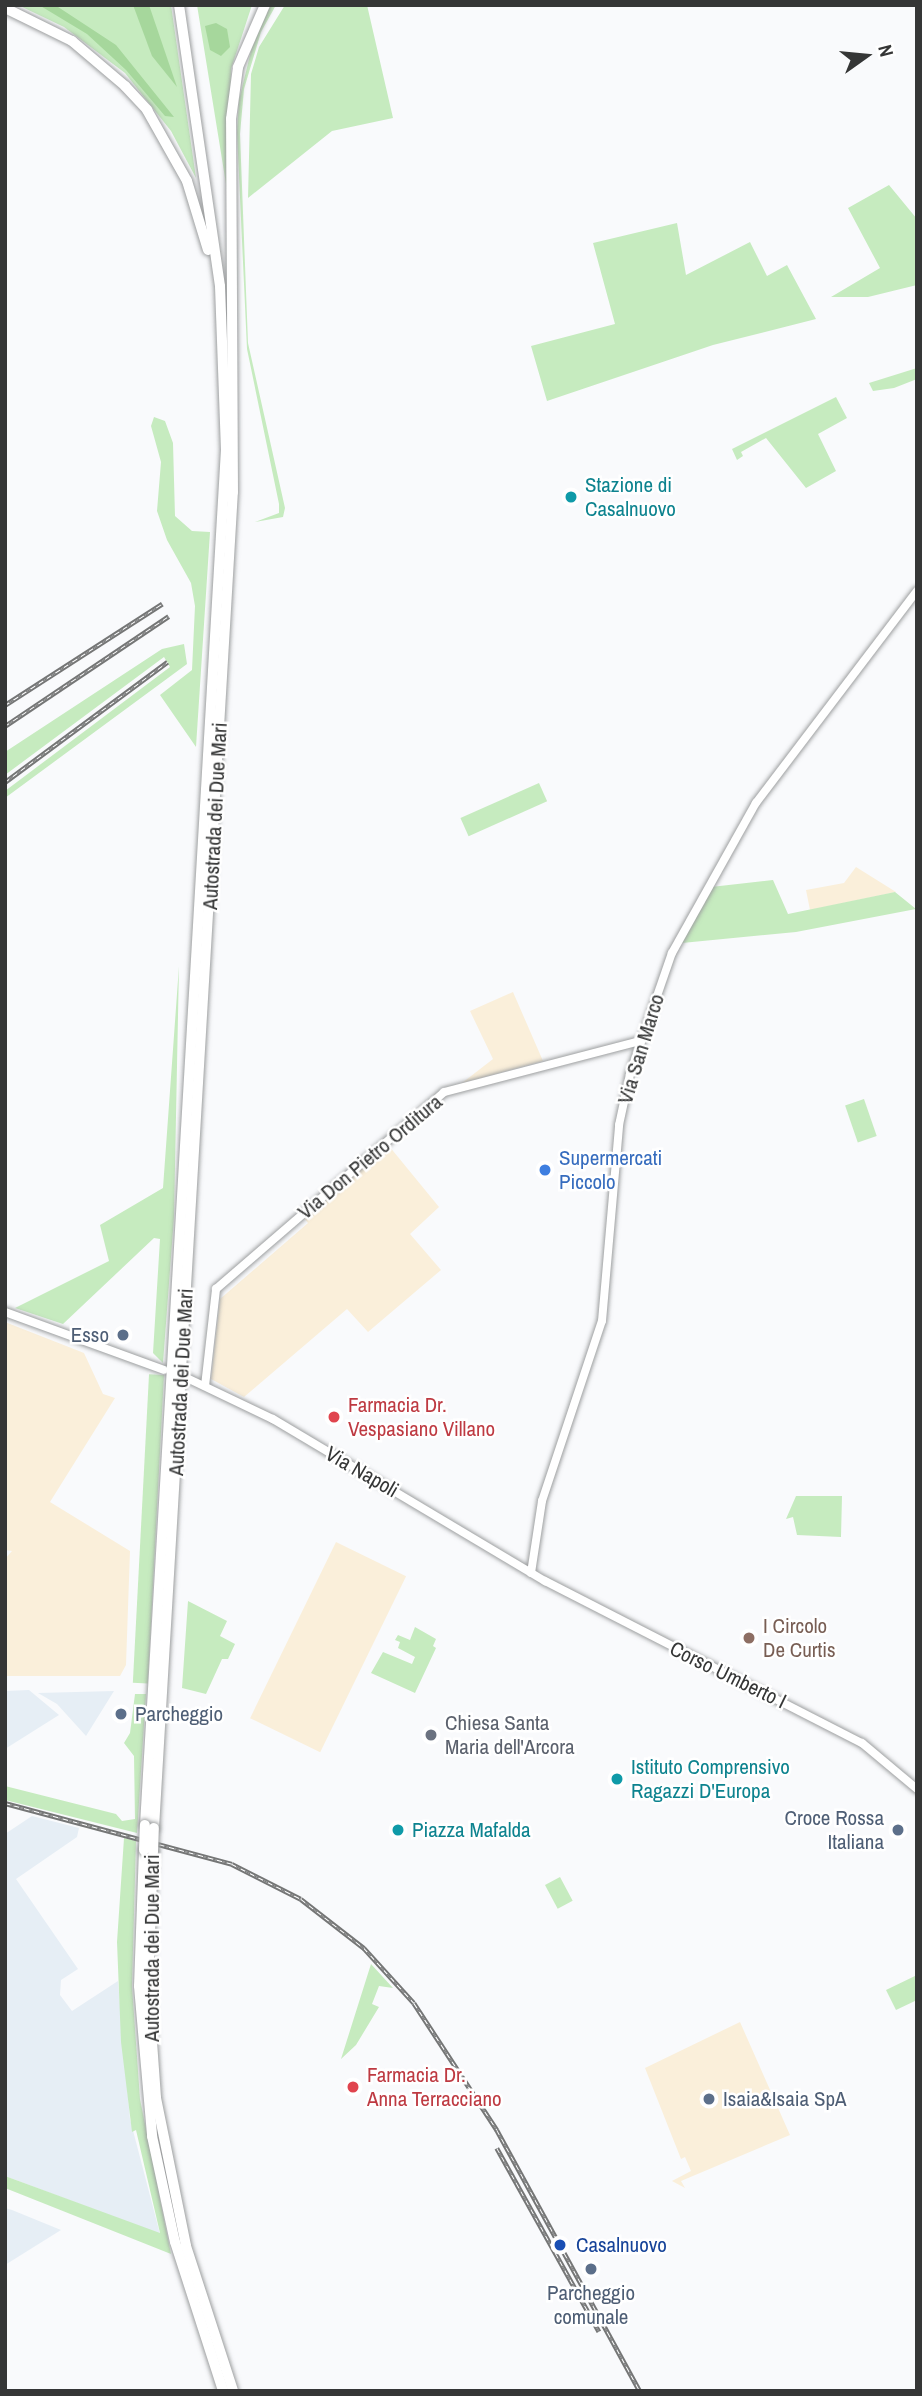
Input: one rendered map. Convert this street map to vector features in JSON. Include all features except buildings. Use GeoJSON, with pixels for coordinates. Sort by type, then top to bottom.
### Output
{"type":"FeatureCollection","features":[{"type":"Feature","properties":{"kind":"highway"},"geometry":{"type":"LineString","coordinates":[[179,5],[229,363]]}},
{"type":"Feature","properties":{"kind":"highway"},"geometry":{"type":"LineString","coordinates":[[186,5],[229,363]]}},
{"type":"Feature","properties":{"kind":"highway"},"geometry":{"type":"LineString","coordinates":[[229,363],[233,94],[245,45],[265,5]]}},
{"type":"Feature","properties":{"kind":"highway"},"geometry":{"type":"LineString","coordinates":[[5,8],[72,41],[101,63],[140,102],[167,141],[187,181],[206,238],[229,363]]}},
{"type":"Feature","properties":{"kind":"highway","name":"Autostrada dei Due Mari"},"geometry":{"type":"LineString","coordinates":[[223,2391],[152,2136],[142,2048],[139,1948],[150,1827],[229,363]]}},
{"type":"Feature","properties":{"kind":"highway","name":"Autostrada dei Due Mari"},"geometry":{"type":"LineString","coordinates":[[191,2277],[233,2391]]}},
{"type":"Feature","properties":{"kind":"main road","name":"Via San Marco"},"geometry":{"type":"LineString","coordinates":[[531,1573],[542,1501],[565,1424],[602,1321],[620,1125],[640,1041],[672,953],[728,849],[795,747],[917,591]]}},
{"type":"Feature","properties":{"kind":"main road","name":"Via Don Pietro Orditura"},"geometry":{"type":"LineString","coordinates":[[205,1386],[216,1289],[444,1092],[640,1041]]}},
{"type":"Feature","properties":{"kind":"main road"},"geometry":{"type":"LineString","coordinates":[[5,1312],[164,1370]]}},
{"type":"Feature","properties":{"kind":"main road","name":"Via Napoli"},"geometry":{"type":"LineString","coordinates":[[189,1379],[274,1419],[531,1573]]}},
{"type":"Feature","properties":{"kind":"main road","name":"Corso Umberto I"},"geometry":{"type":"LineString","coordinates":[[531,1573],[862,1742],[917,1789]]}},
{"type":"Feature","properties":{"kind":"shaded area"},"geometry":{"type":"Polygon","coordinates":[[[856,867],[896,892],[810,910],[806,890],[844,883],[856,867]]]}},
{"type":"Feature","properties":{"kind":"shaded area"},"geometry":{"type":"Polygon","coordinates":[[[513,992],[543,1061],[462,1083],[493,1059],[470,1011],[513,992]]]}},
{"type":"Feature","properties":{"kind":"shaded area"},"geometry":{"type":"Polygon","coordinates":[[[389,1146],[439,1207],[410,1234],[441,1270],[368,1332],[347,1309],[244,1397],[211,1379],[220,1299],[308,1223],[303,1217],[389,1146]]]}},
{"type":"Feature","properties":{"kind":"shaded area"},"geometry":{"type":"Polygon","coordinates":[[[5,1322],[84,1353],[103,1394],[115,1398],[50,1502],[130,1551],[126,1665],[120,1676],[5,1676],[5,1559],[12,1551],[5,1550],[5,1322]]]}},
{"type":"Feature","properties":{"kind":"shaded area"},"geometry":{"type":"Polygon","coordinates":[[[336,1542],[406,1576],[320,1752],[250,1718],[336,1542]]]}},
{"type":"Feature","properties":{"kind":"shaded area"},"geometry":{"type":"Polygon","coordinates":[[[29,1690],[59,1715],[5,1749],[5,1691],[29,1690]]]}},
{"type":"Feature","properties":{"kind":"shaded area"},"geometry":{"type":"Polygon","coordinates":[[[114,1691],[86,1736],[57,1704],[38,1693],[114,1691]]]}},
{"type":"Feature","properties":{"kind":"shaded area"},"geometry":{"type":"Polygon","coordinates":[[[32,1816],[79,1828],[77,1837],[16,1879],[78,1969],[61,1980],[60,1995],[72,2011],[118,1981],[130,2119],[160,2234],[5,2176],[5,1834],[32,1816]]]}},
{"type":"Feature","properties":{"kind":"shaded area"},"geometry":{"type":"Polygon","coordinates":[[[740,2022],[790,2135],[681,2181],[685,2188],[672,2181],[691,2171],[685,2157],[681,2159],[645,2068],[740,2022]]]}},
{"type":"Feature","properties":{"kind":"shaded area"},"geometry":{"type":"Polygon","coordinates":[[[5,2208],[12,2210],[61,2230],[5,2265],[5,2208]]]}},
{"type":"Feature","properties":{"kind":"green space"},"geometry":{"type":"Polygon","coordinates":[[[18,5],[171,5],[196,178],[171,131],[125,73],[64,27],[18,5]]]}},
{"type":"Feature","properties":{"kind":"green space"},"geometry":{"type":"Polygon","coordinates":[[[39,5],[55,5],[116,45],[174,117],[165,116],[126,70],[87,34],[39,5]]]}},
{"type":"Feature","properties":{"kind":"green space"},"geometry":{"type":"Polygon","coordinates":[[[133,5],[149,5],[177,87],[152,56],[133,5]]]}},
{"type":"Feature","properties":{"kind":"green space"},"geometry":{"type":"Polygon","coordinates":[[[197,5],[252,5],[231,69],[227,190],[197,5]]]}},
{"type":"Feature","properties":{"kind":"green space"},"geometry":{"type":"Polygon","coordinates":[[[271,5],[276,5],[261,32],[244,89],[240,134],[248,343],[285,508],[283,517],[255,522],[279,513],[279,504],[247,349],[237,132],[239,100],[254,39],[271,5]]]}},
{"type":"Feature","properties":{"kind":"green space"},"geometry":{"type":"Polygon","coordinates":[[[285,5],[367,5],[393,118],[332,131],[248,198],[251,74],[259,47],[285,5]]]}},
{"type":"Feature","properties":{"kind":"green space"},"geometry":{"type":"Polygon","coordinates":[[[216,23],[227,29],[230,47],[221,56],[210,50],[205,26],[216,23]]]}},
{"type":"Feature","properties":{"kind":"green space"},"geometry":{"type":"Polygon","coordinates":[[[889,185],[917,219],[917,285],[868,297],[831,297],[880,268],[848,208],[889,185]]]}},
{"type":"Feature","properties":{"kind":"green space"},"geometry":{"type":"Polygon","coordinates":[[[677,223],[686,275],[750,242],[767,276],[787,265],[816,319],[713,345],[547,401],[531,346],[615,324],[593,243],[677,223]]]}},
{"type":"Feature","properties":{"kind":"green space"},"geometry":{"type":"Polygon","coordinates":[[[917,368],[917,379],[894,388],[873,391],[869,383],[917,368]]]}},
{"type":"Feature","properties":{"kind":"green space"},"geometry":{"type":"Polygon","coordinates":[[[836,397],[847,418],[818,434],[836,471],[806,488],[766,438],[741,452],[743,456],[737,460],[732,449],[836,397]]]}},
{"type":"Feature","properties":{"kind":"green space"},"geometry":{"type":"Polygon","coordinates":[[[154,417],[165,421],[173,443],[175,516],[192,531],[210,532],[196,747],[160,695],[192,670],[195,606],[191,583],[167,540],[157,511],[161,462],[151,426],[154,417]]]}},
{"type":"Feature","properties":{"kind":"green space"},"geometry":{"type":"Polygon","coordinates":[[[184,644],[187,664],[5,798],[5,791],[170,667],[164,657],[5,775],[5,752],[162,649],[184,644]]]}},
{"type":"Feature","properties":{"kind":"green space"},"geometry":{"type":"Polygon","coordinates":[[[539,783],[547,801],[469,836],[460,818],[539,783]]]}},
{"type":"Feature","properties":{"kind":"green space"},"geometry":{"type":"Polygon","coordinates":[[[773,880],[788,914],[895,892],[916,909],[796,932],[682,943],[711,887],[773,880]]]}},
{"type":"Feature","properties":{"kind":"green space"},"geometry":{"type":"Polygon","coordinates":[[[179,966],[174,1217],[163,1363],[153,1353],[160,1239],[154,1238],[63,1324],[15,1308],[109,1261],[100,1225],[163,1188],[179,966]]]}},
{"type":"Feature","properties":{"kind":"green space"},"geometry":{"type":"Polygon","coordinates":[[[864,1099],[877,1136],[858,1142],[845,1106],[864,1099]]]}},
{"type":"Feature","properties":{"kind":"green space"},"geometry":{"type":"Polygon","coordinates":[[[149,1374],[164,1375],[148,1684],[133,1683],[149,1374]]]}},
{"type":"Feature","properties":{"kind":"green space"},"geometry":{"type":"Polygon","coordinates":[[[796,1496],[842,1496],[841,1537],[797,1535],[793,1517],[786,1519],[796,1496]]]}},
{"type":"Feature","properties":{"kind":"green space"},"geometry":{"type":"Polygon","coordinates":[[[188,1601],[227,1621],[220,1636],[235,1644],[228,1659],[222,1659],[206,1694],[182,1688],[188,1601]]]}},
{"type":"Feature","properties":{"kind":"green space"},"geometry":{"type":"Polygon","coordinates":[[[415,1627],[436,1639],[433,1646],[436,1648],[415,1693],[371,1673],[383,1652],[412,1664],[415,1657],[398,1648],[400,1642],[395,1640],[398,1635],[410,1640],[415,1627]]]}},
{"type":"Feature","properties":{"kind":"green space"},"geometry":{"type":"Polygon","coordinates":[[[135,1694],[146,1694],[137,1833],[5,1800],[5,1786],[116,1814],[122,1821],[135,1819],[134,1756],[124,1743],[130,1733],[135,1694]]]}},
{"type":"Feature","properties":{"kind":"green space"},"geometry":{"type":"Polygon","coordinates":[[[124,1838],[136,1841],[132,1986],[140,2099],[171,2254],[5,2188],[5,2176],[160,2233],[136,2130],[132,2132],[121,2042],[117,1942],[124,1838]]]}},
{"type":"Feature","properties":{"kind":"green space"},"geometry":{"type":"Polygon","coordinates":[[[560,1877],[573,1901],[558,1909],[545,1885],[560,1877]]]}},
{"type":"Feature","properties":{"kind":"green space"},"geometry":{"type":"Polygon","coordinates":[[[371,1964],[393,1988],[379,1986],[372,2004],[379,2007],[356,2045],[341,2059],[371,1964]]]}},
{"type":"Feature","properties":{"kind":"green space"},"geometry":{"type":"Polygon","coordinates":[[[917,1975],[917,2000],[896,2010],[886,1990],[917,1975]]]}},
{"type":"Feature","properties":{"kind":"railway"},"geometry":{"type":"LineString","coordinates":[[5,705],[162,604]]}},
{"type":"Feature","properties":{"kind":"railway"},"geometry":{"type":"LineString","coordinates":[[5,726],[169,616]]}},
{"type":"Feature","properties":{"kind":"railway"},"geometry":{"type":"LineString","coordinates":[[5,782],[167,662]]}},
{"type":"Feature","properties":{"kind":"railway"},"geometry":{"type":"LineString","coordinates":[[5,1803],[232,1864],[301,1899],[364,1948],[414,2003],[497,2130],[640,2391]]}},
{"type":"Feature","properties":{"kind":"railway"},"geometry":{"type":"LineString","coordinates":[[497,2148],[599,2331]]}},
{"type":"Feature","properties":{"kind":"place","name":"Stazione di Casalnuovo"},"geometry":{"type":"Point","coordinates":[571,497]}},
{"type":"Feature","properties":{"kind":"place","name":"Supermercati Piccolo"},"geometry":{"type":"Point","coordinates":[545,1170]}},
{"type":"Feature","properties":{"kind":"place","name":"Esso"},"geometry":{"type":"Point","coordinates":[123,1335]}},
{"type":"Feature","properties":{"kind":"place","name":"Farmacia Dr. Vespasiano Villano"},"geometry":{"type":"Point","coordinates":[334,1417]}},
{"type":"Feature","properties":{"kind":"place","name":"I Circolo De Curtis"},"geometry":{"type":"Point","coordinates":[749,1638]}},
{"type":"Feature","properties":{"kind":"place","name":"Parcheggio"},"geometry":{"type":"Point","coordinates":[121,1714]}},
{"type":"Feature","properties":{"kind":"place","name":"Chiesa Santa Maria dell'Arcora"},"geometry":{"type":"Point","coordinates":[431,1735]}},
{"type":"Feature","properties":{"kind":"place","name":"Istituto Comprensivo Ragazzi D'Europa"},"geometry":{"type":"Point","coordinates":[617,1779]}},
{"type":"Feature","properties":{"kind":"place","name":"Piazza Mafalda"},"geometry":{"type":"Point","coordinates":[398,1830]}},
{"type":"Feature","properties":{"kind":"place","name":"Croce Rossa Italiana"},"geometry":{"type":"Point","coordinates":[898,1830]}},
{"type":"Feature","properties":{"kind":"place","name":"Farmacia Dr. Anna Terracciano"},"geometry":{"type":"Point","coordinates":[353,2087]}},
{"type":"Feature","properties":{"kind":"place","name":"Isaia&Isaia SpA"},"geometry":{"type":"Point","coordinates":[709,2099]}},
{"type":"Feature","properties":{"kind":"place","name":"Casalnuovo"},"geometry":{"type":"Point","coordinates":[560,2245]}},
{"type":"Feature","properties":{"kind":"place","name":"Parcheggio comunale"},"geometry":{"type":"Point","coordinates":[591,2269]}}]}
